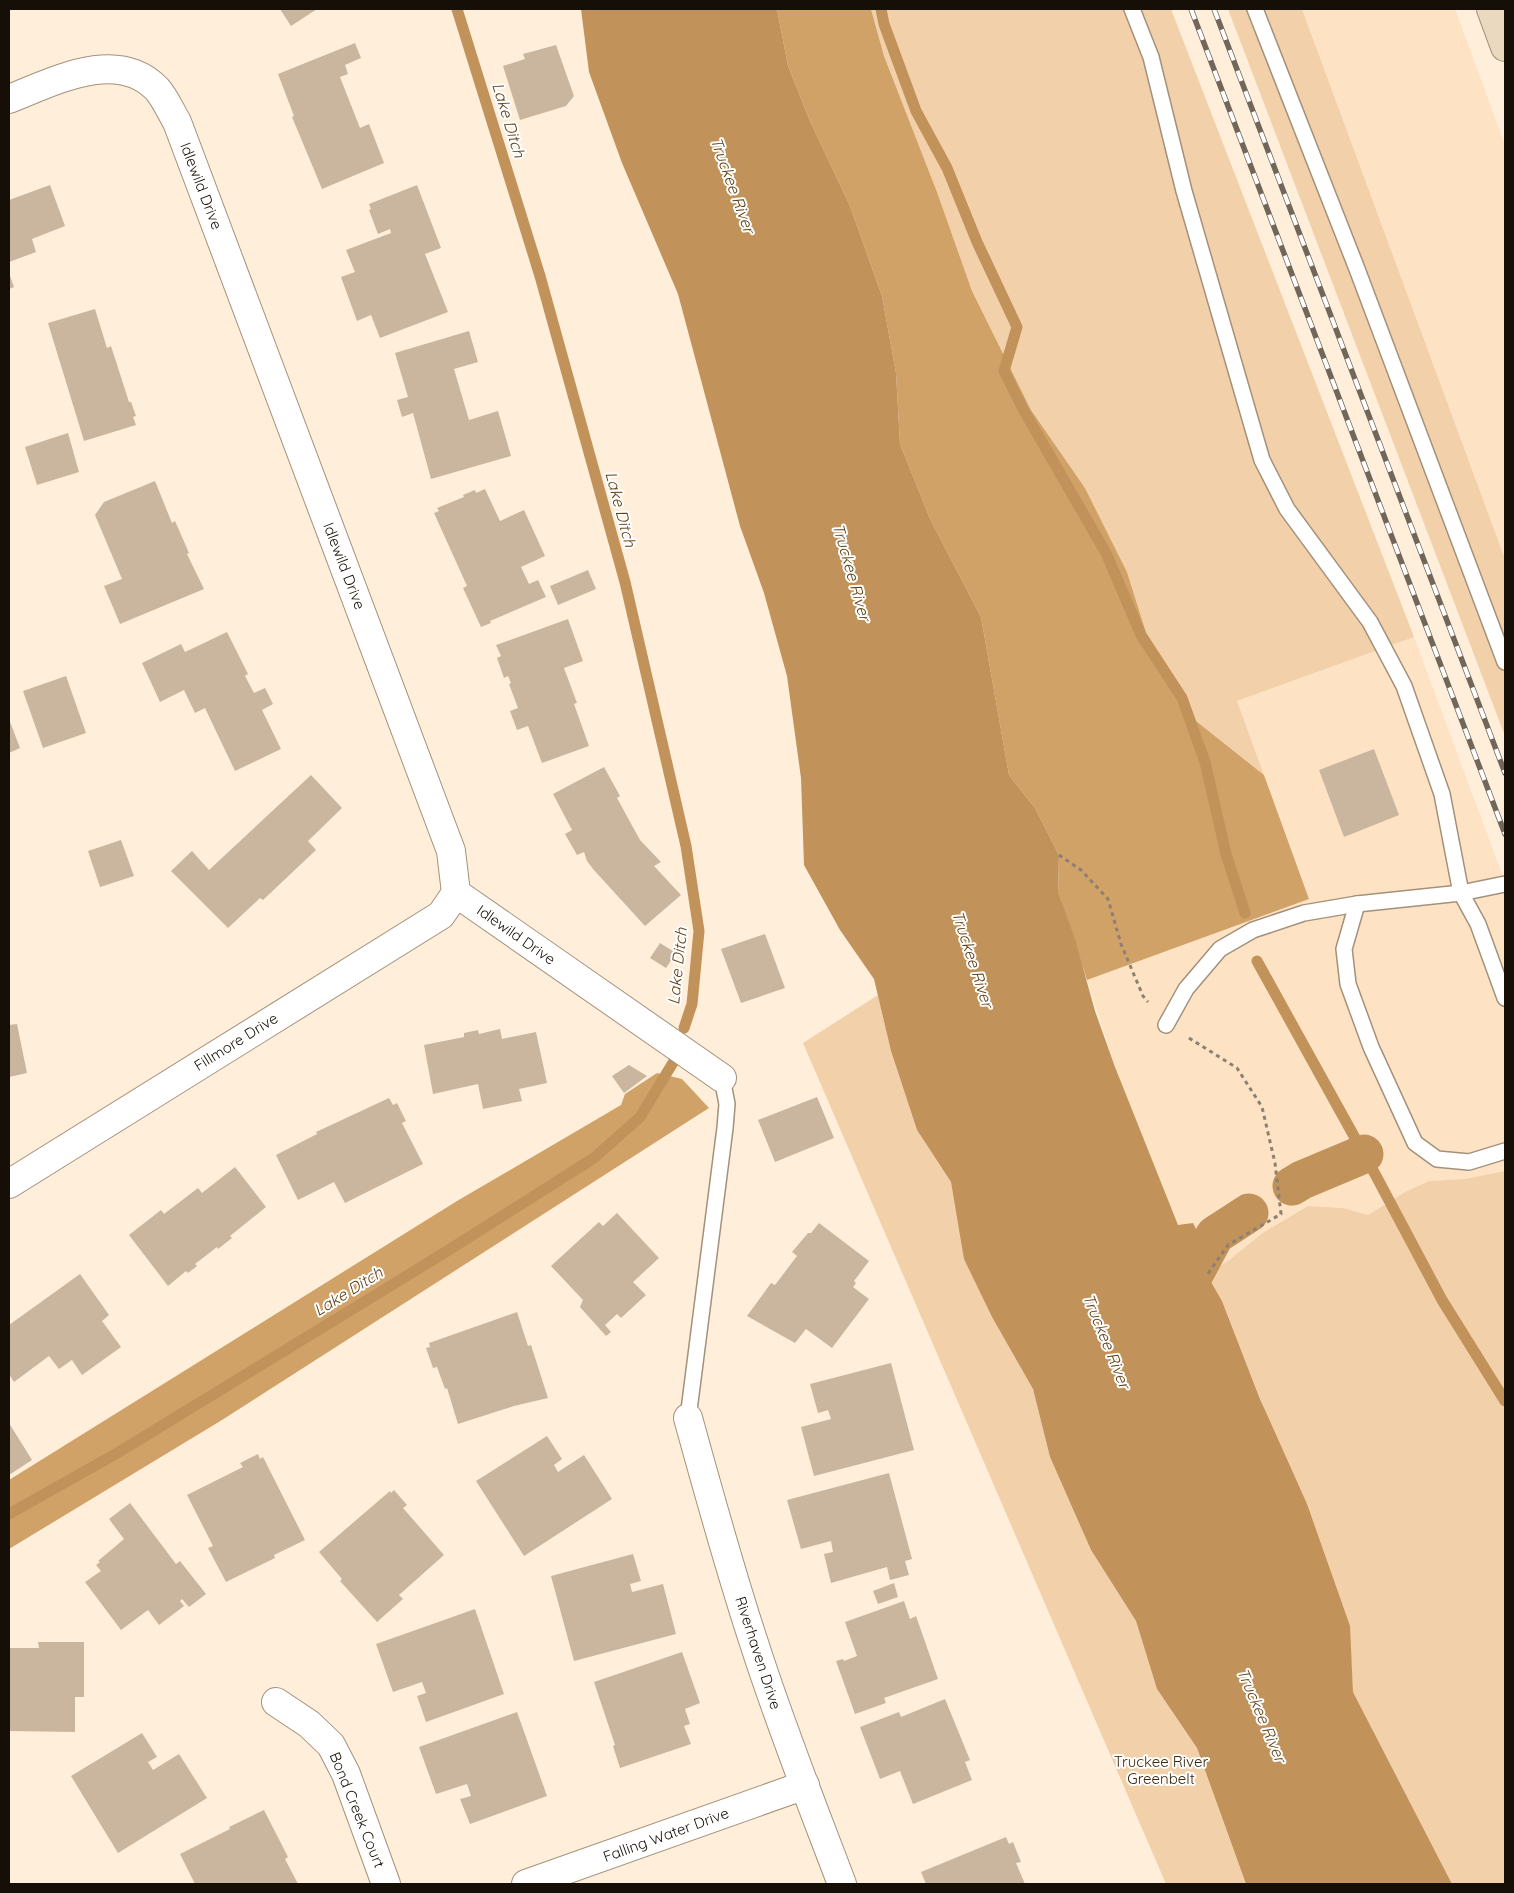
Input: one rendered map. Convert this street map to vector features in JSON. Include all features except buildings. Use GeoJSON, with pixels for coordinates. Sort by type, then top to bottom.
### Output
{"type":"FeatureCollection","features":[{"type":"Feature","properties":{"kind":"main road"},"geometry":{"type":"LineString","coordinates":[[1491,9],[1505,47]]}},
{"type":"Feature","properties":{"kind":"street","name":"Idlewild Drive"},"geometry":{"type":"LineString","coordinates":[[9,99],[80,72],[105,69],[134,73],[157,90],[177,122],[451,851],[456,893],[722,1078]]}},
{"type":"Feature","properties":{"kind":"street","name":"Fillmore Drive"},"geometry":{"type":"LineString","coordinates":[[9,1184],[441,915],[456,893]]}},
{"type":"Feature","properties":{"kind":"street","name":"Riverhaven Drive"},"geometry":{"type":"LineString","coordinates":[[688,1418],[730,1569],[759,1657],[842,1884]]}},
{"type":"Feature","properties":{"kind":"street","name":"Bond Creek Court"},"geometry":{"type":"LineString","coordinates":[[276,1702],[309,1724],[331,1745],[346,1774],[386,1884]]}},
{"type":"Feature","properties":{"kind":"street","name":"Falling Water Drive"},"geometry":{"type":"LineString","coordinates":[[526,1884],[805,1785]]}},
{"type":"Feature","properties":{"kind":"lane"},"geometry":{"type":"LineString","coordinates":[[1132,9],[1152,57],[1184,191],[1262,460],[1287,509],[1370,622],[1404,686],[1442,794],[1461,893],[1478,924],[1505,998]]}},
{"type":"Feature","properties":{"kind":"lane"},"geometry":{"type":"LineString","coordinates":[[1255,9],[1357,269],[1505,662]]}},
{"type":"Feature","properties":{"kind":"lane"},"geometry":{"type":"LineString","coordinates":[[1166,1025],[1186,989],[1220,949],[1253,930],[1304,914],[1357,904],[1461,893],[1505,884]]}},
{"type":"Feature","properties":{"kind":"lane"},"geometry":{"type":"LineString","coordinates":[[1357,904],[1344,949],[1348,984],[1371,1047],[1415,1144],[1437,1159],[1469,1162],[1505,1151]]}},
{"type":"Feature","properties":{"kind":"lane"},"geometry":{"type":"LineString","coordinates":[[688,1418],[725,1128],[727,1104],[722,1078]]}},
{"type":"Feature","properties":{"kind":"path"},"geometry":{"type":"LineString","coordinates":[[1059,855],[1081,870],[1108,899],[1121,944],[1143,996],[1166,1025],[1198,1042],[1237,1068],[1262,1107],[1275,1163],[1281,1214],[1228,1246],[1207,1274]]}},
{"type":"Feature","properties":{"kind":"shaded area"},"geometry":{"type":"Polygon","coordinates":[[[777,9],[871,9],[884,56],[937,192],[972,291],[1031,410],[1085,488],[1127,572],[1148,639],[1196,721],[1264,775],[1309,899],[1087,980],[1058,892],[1059,855],[1035,808],[1009,775],[981,617],[931,521],[900,444],[896,373],[882,296],[850,206],[810,121],[788,66],[777,9]]]}},
{"type":"Feature","properties":{"kind":"shaded area"},"geometry":{"type":"Polygon","coordinates":[[[1302,9],[1455,9],[1505,145],[1505,559],[1302,9]]]}},
{"type":"Feature","properties":{"kind":"shaded area"},"geometry":{"type":"Polygon","coordinates":[[[1414,637],[1505,882],[1505,1171],[1465,1179],[1429,1181],[1405,1192],[1368,1215],[1343,1208],[1308,1206],[1264,1232],[1207,1275],[1199,1266],[1194,1264],[1203,1242],[1178,1226],[1115,1067],[1087,980],[1309,899],[1237,701],[1414,637]]]}},
{"type":"Feature","properties":{"kind":"shaded area"},"geometry":{"type":"Polygon","coordinates":[[[657,1073],[682,1079],[709,1108],[222,1420],[9,1549],[9,1480],[457,1201],[621,1105],[625,1094],[657,1073]]]}},
{"type":"Feature","properties":{"kind":"green space"},"geometry":{"type":"Polygon","coordinates":[[[871,9],[1171,9],[1414,637],[1237,701],[1264,775],[1196,721],[1148,639],[1127,572],[1085,488],[1031,410],[972,291],[937,192],[884,56],[871,9]]]}},
{"type":"Feature","properties":{"kind":"green space"},"geometry":{"type":"Polygon","coordinates":[[[1228,9],[1302,9],[1505,559],[1505,736],[1228,9]]]}},
{"type":"Feature","properties":{"kind":"green space","name":"Truckee River Greenbelt"},"geometry":{"type":"Polygon","coordinates":[[[878,995],[891,1051],[917,1130],[951,1182],[965,1259],[992,1317],[1033,1389],[1050,1457],[1091,1550],[1136,1621],[1157,1689],[1197,1748],[1246,1884],[1166,1884],[803,1043],[878,995]]]}},
{"type":"Feature","properties":{"kind":"green space"},"geometry":{"type":"Polygon","coordinates":[[[1505,1171],[1505,1884],[1452,1884],[1353,1692],[1349,1626],[1222,1301],[1207,1275],[1264,1232],[1308,1206],[1343,1208],[1368,1215],[1405,1192],[1429,1181],[1465,1179],[1505,1171]]]}},
{"type":"Feature","properties":{"kind":"water","name":"Truckee River"},"geometry":{"type":"Polygon","coordinates":[[[581,9],[777,9],[788,66],[810,121],[850,206],[882,296],[896,373],[900,444],[931,521],[981,617],[1009,775],[1035,808],[1059,855],[1058,892],[1075,939],[1095,1011],[1115,1067],[1178,1225],[1193,1223],[1203,1242],[1194,1264],[1199,1266],[1207,1275],[1222,1301],[1260,1399],[1307,1504],[1350,1626],[1353,1692],[1452,1884],[1246,1884],[1197,1748],[1157,1689],[1136,1621],[1091,1550],[1050,1457],[1033,1389],[992,1317],[964,1259],[951,1182],[917,1130],[891,1051],[874,979],[840,930],[804,865],[801,778],[787,676],[764,593],[740,526],[678,294],[622,163],[589,72],[581,9]]]}},
{"type":"Feature","properties":{"kind":"waterway","name":"Lake Ditch"},"geometry":{"type":"LineString","coordinates":[[457,9],[540,276],[625,582],[686,846],[699,931],[692,1004],[684,1028]]}},
{"type":"Feature","properties":{"kind":"waterway"},"geometry":{"type":"LineString","coordinates":[[881,9],[884,24],[916,111],[947,168],[977,242],[1017,327],[1004,371],[1023,409],[1106,553],[1141,635],[1182,698],[1205,762],[1226,854],[1245,913]]}},
{"type":"Feature","properties":{"kind":"waterway"},"geometry":{"type":"LineString","coordinates":[[1257,961],[1375,1174],[1442,1300],[1505,1401]]}},
{"type":"Feature","properties":{"kind":"waterway","name":"Lake Ditch"},"geometry":{"type":"LineString","coordinates":[[9,1514],[119,1452],[444,1253],[594,1158],[640,1117],[674,1061]]}},
{"type":"Feature","properties":{"kind":"waterway"},"geometry":{"type":"LineString","coordinates":[[1292,1186],[1364,1154]]}},
{"type":"Feature","properties":{"kind":"waterway"},"geometry":{"type":"LineString","coordinates":[[1165,1303],[1186,1289],[1215,1235],[1249,1213]]}},
{"type":"Feature","properties":{"kind":"railway"},"geometry":{"type":"LineString","coordinates":[[1191,9],[1505,834]]}},
{"type":"Feature","properties":{"kind":"railway"},"geometry":{"type":"LineString","coordinates":[[1214,9],[1505,773]]}}]}
